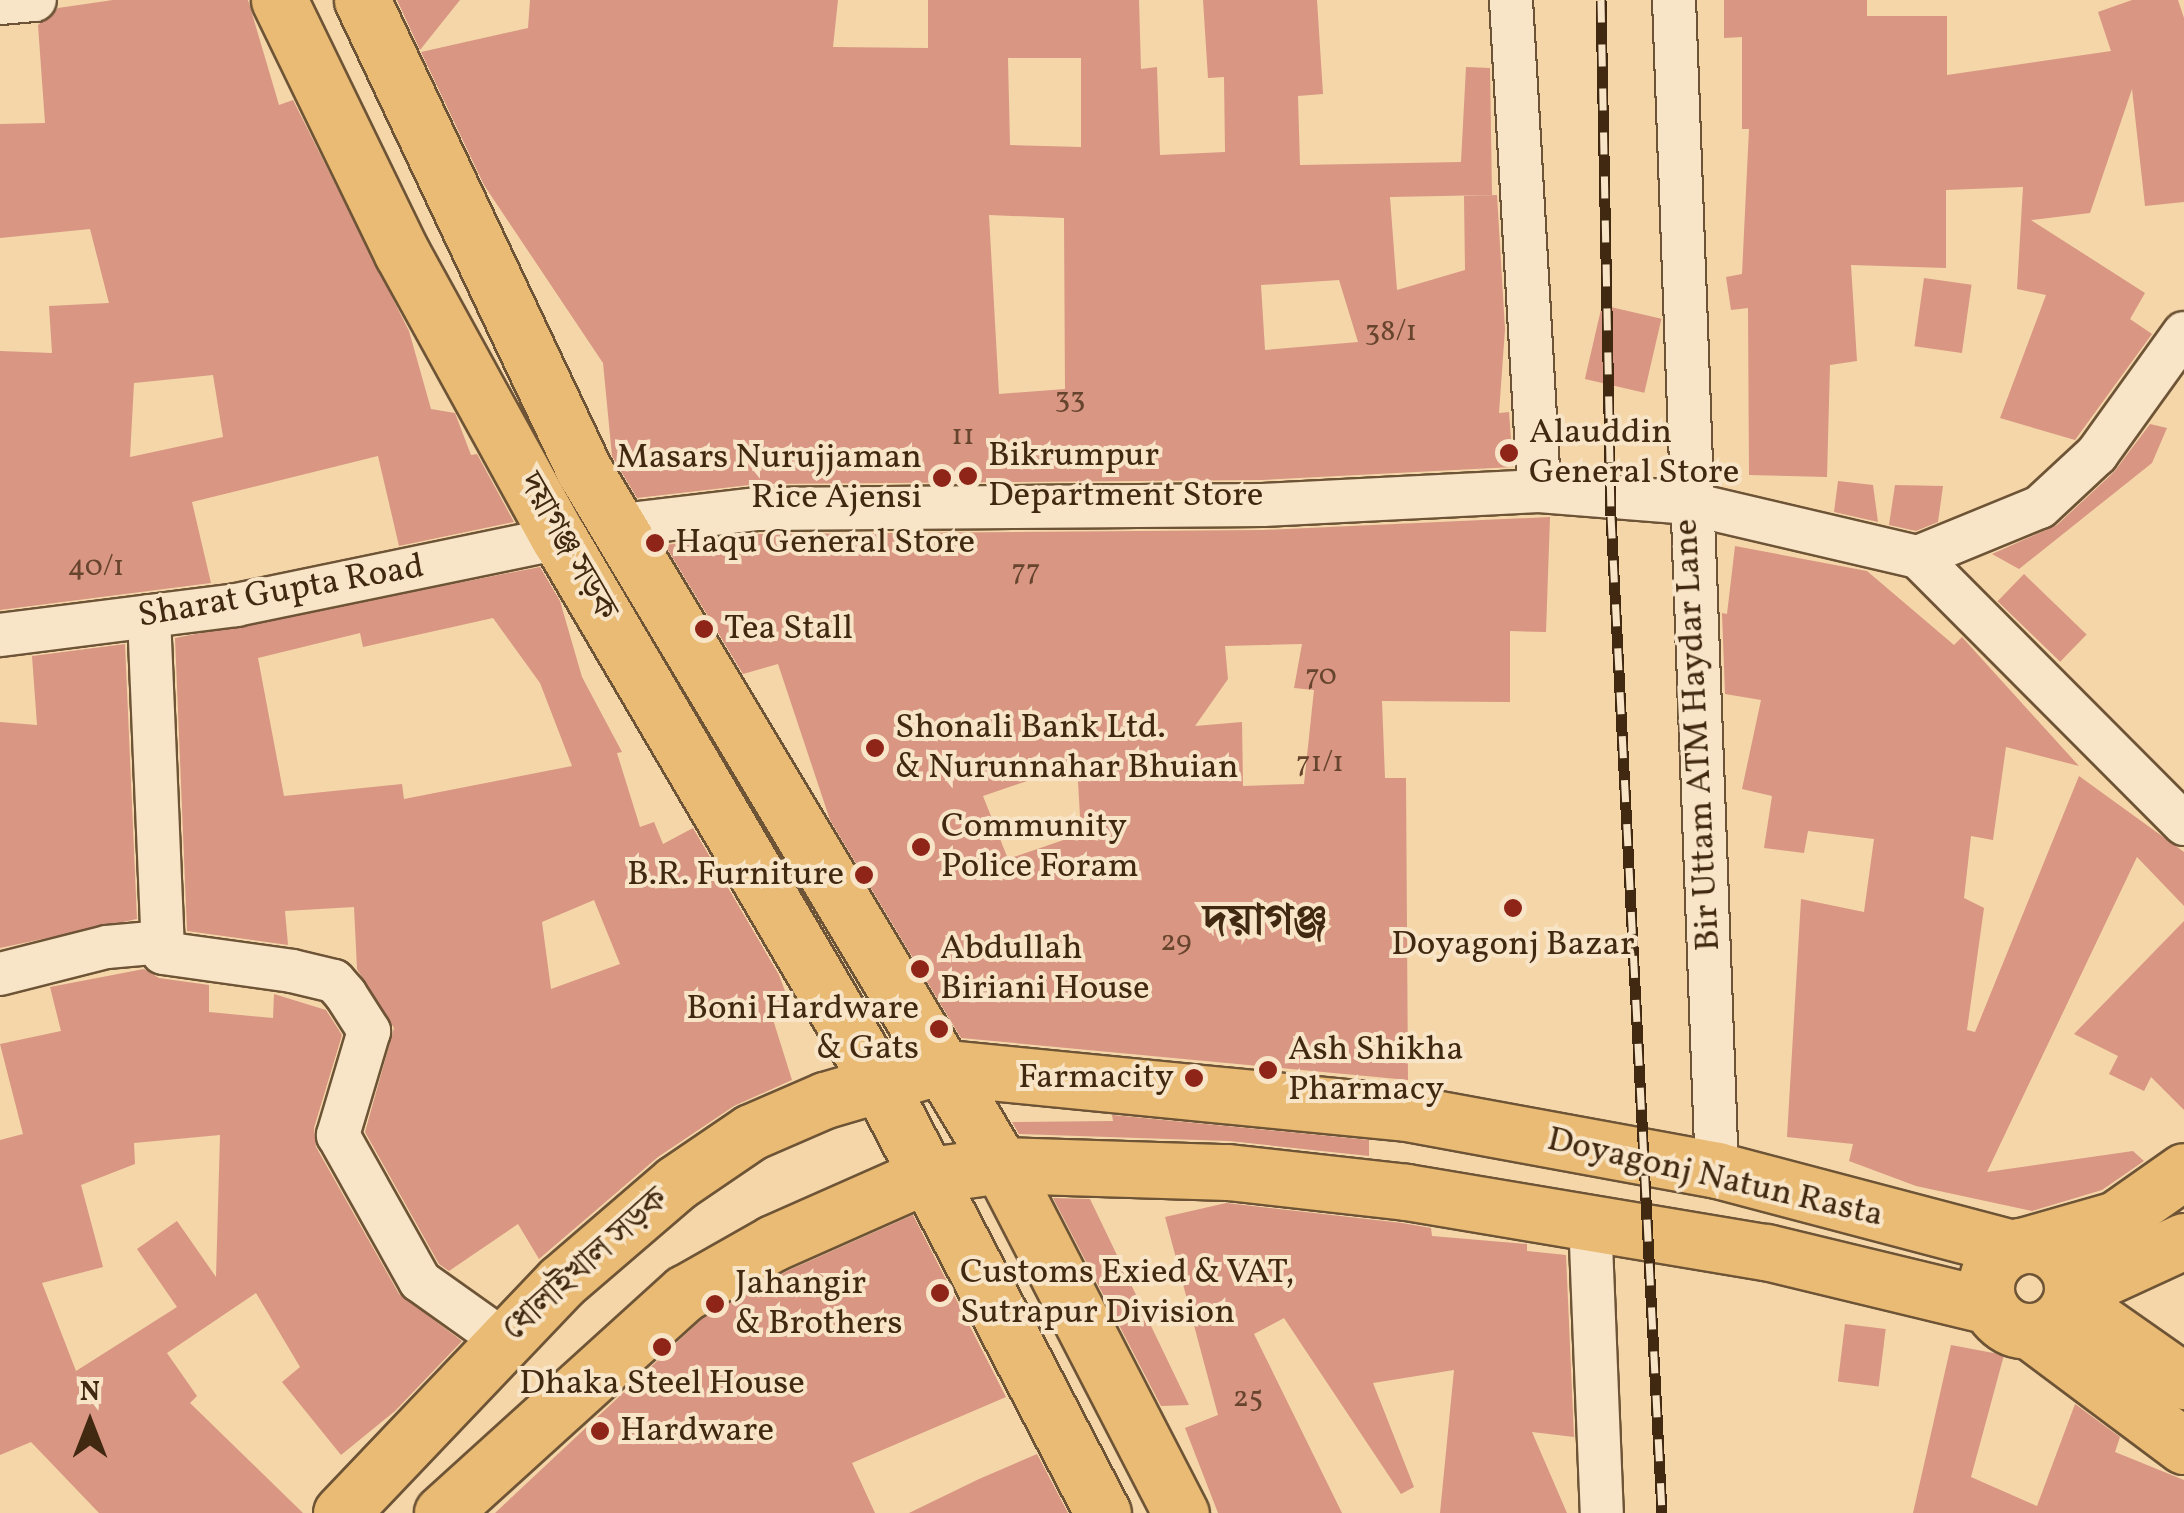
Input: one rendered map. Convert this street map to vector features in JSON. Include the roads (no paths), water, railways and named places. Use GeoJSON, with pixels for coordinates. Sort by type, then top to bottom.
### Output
{"type":"FeatureCollection","features":[{"type":"Feature","properties":{"kind":"main road","name":"দয়াগঞ্জ সড়ক"},"geometry":{"type":"LineString","coordinates":[[279,0],[402,253],[560,538],[878,1081],[924,1176],[1097,1502]]}},
{"type":"Feature","properties":{"kind":"main road","name":"দয়াগঞ্জ সড়ক"},"geometry":{"type":"LineString","coordinates":[[362,0],[584,470],[621,525],[938,1067],[1001,1166],[1181,1513]]}},
{"type":"Feature","properties":{"kind":"main road","name":"Doyagonj Natun Rasta"},"geometry":{"type":"LineString","coordinates":[[878,1081],[938,1067],[1401,1112],[1717,1170],[2021,1246]]}},
{"type":"Feature","properties":{"kind":"main road","name":"ধোলাইখাল সড়ক"},"geometry":{"type":"LineString","coordinates":[[341,1513],[503,1340],[676,1183],[752,1132],[878,1081]]}},
{"type":"Feature","properties":{"kind":"main road","name":"Doyagonj Natun Rasta"},"geometry":{"type":"LineString","coordinates":[[924,1176],[1001,1166],[1228,1172],[1590,1219],[2041,1308]]}},
{"type":"Feature","properties":{"kind":"main road"},"geometry":{"type":"LineString","coordinates":[[2164,1367],[2041,1308],[1989,1272],[2021,1246],[2116,1219],[2184,1171]]}},
{"type":"Feature","properties":{"kind":"main road"},"geometry":{"type":"LineString","coordinates":[[442,1513],[685,1292],[773,1244],[924,1176]]}},
{"type":"Feature","properties":{"kind":"main road"},"geometry":{"type":"LineString","coordinates":[[2021,1246],[2060,1257],[2041,1308]]}},
{"type":"Feature","properties":{"kind":"main road"},"geometry":{"type":"LineString","coordinates":[[2041,1308],[2164,1250]]}},
{"type":"Feature","properties":{"kind":"main road"},"geometry":{"type":"LineString","coordinates":[[2164,1250],[2131,1288],[2131,1309],[2164,1367]]}},
{"type":"Feature","properties":{"kind":"main road"},"geometry":{"type":"LineString","coordinates":[[2041,1308],[2184,1446]]}},
{"type":"Feature","properties":{"kind":"main road"},"geometry":{"type":"LineString","coordinates":[[1097,1502],[1152,1462]]}},
{"type":"Feature","properties":{"kind":"street"},"geometry":{"type":"LineString","coordinates":[[0,4],[35,0]]}},
{"type":"Feature","properties":{"kind":"street"},"geometry":{"type":"LineString","coordinates":[[1511,0],[1539,492]]}},
{"type":"Feature","properties":{"kind":"street","name":"Bir Uttam ATM Haydar Lane"},"geometry":{"type":"LineString","coordinates":[[1674,0],[1688,503],[1717,1170]]}},
{"type":"Feature","properties":{"kind":"street"},"geometry":{"type":"LineString","coordinates":[[1918,557],[2040,507],[2097,454],[2184,333]]}},
{"type":"Feature","properties":{"kind":"street"},"geometry":{"type":"LineString","coordinates":[[621,525],[758,510],[1225,506],[1539,492],[1688,503],[1918,557],[2184,824]]}},
{"type":"Feature","properties":{"kind":"street","name":"Sharat Gupta Road"},"geometry":{"type":"LineString","coordinates":[[0,635],[236,606],[560,538]]}},
{"type":"Feature","properties":{"kind":"street"},"geometry":{"type":"LineString","coordinates":[[149,616],[163,954],[334,981],[369,1032],[338,1135],[420,1281],[503,1340]]}},
{"type":"Feature","properties":{"kind":"street"},"geometry":{"type":"LineString","coordinates":[[0,974],[107,947],[163,942]]}},
{"type":"Feature","properties":{"kind":"street"},"geometry":{"type":"LineString","coordinates":[[1590,1219],[1602,1513]]}},
{"type":"Feature","properties":{"kind":"railway"},"geometry":{"type":"LineString","coordinates":[[1601,0],[1611,516],[1662,1513]]}},
{"type":"Feature","properties":{"kind":"place","name":"Alauddin General Store"},"geometry":{"type":"Point","coordinates":[1509,453]}},
{"type":"Feature","properties":{"kind":"place","name":"Bikrumpur Department Store"},"geometry":{"type":"Point","coordinates":[968,476]}},
{"type":"Feature","properties":{"kind":"place","name":"Masars Nurujjaman Rice Ajensi"},"geometry":{"type":"Point","coordinates":[942,478]}},
{"type":"Feature","properties":{"kind":"place","name":"Haqu General Store"},"geometry":{"type":"Point","coordinates":[655,543]}},
{"type":"Feature","properties":{"kind":"place","name":"Tea Stall"},"geometry":{"type":"Point","coordinates":[704,629]}},
{"type":"Feature","properties":{"kind":"place","name":"Shonali Bank Ltd. & Nurunnahar Bhuian"},"geometry":{"type":"Point","coordinates":[875,748]}},
{"type":"Feature","properties":{"kind":"place","name":"Community Police Foram"},"geometry":{"type":"Point","coordinates":[921,847]}},
{"type":"Feature","properties":{"kind":"place","name":"B.R. Furniture"},"geometry":{"type":"Point","coordinates":[864,875]}},
{"type":"Feature","properties":{"kind":"place","name":"Doyagonj Bazar"},"geometry":{"type":"Point","coordinates":[1513,908]}},
{"type":"Feature","properties":{"kind":"place","name":"Abdullah Biriani House"},"geometry":{"type":"Point","coordinates":[920,969]}},
{"type":"Feature","properties":{"kind":"place","name":"Boni Hardware & Gats"},"geometry":{"type":"Point","coordinates":[939,1029]}},
{"type":"Feature","properties":{"kind":"place","name":"Ash Shikha Pharmacy"},"geometry":{"type":"Point","coordinates":[1268,1070]}},
{"type":"Feature","properties":{"kind":"place","name":"Farmacity"},"geometry":{"type":"Point","coordinates":[1194,1078]}},
{"type":"Feature","properties":{"kind":"place","name":"Customs Exied & VAT, Sutrapur Division"},"geometry":{"type":"Point","coordinates":[940,1293]}},
{"type":"Feature","properties":{"kind":"place","name":"Jahangir & Brothers"},"geometry":{"type":"Point","coordinates":[715,1304]}},
{"type":"Feature","properties":{"kind":"place","name":"Dhaka Steel House"},"geometry":{"type":"Point","coordinates":[662,1347]}},
{"type":"Feature","properties":{"kind":"place","name":"Hardware"},"geometry":{"type":"Point","coordinates":[600,1431]}},
{"type":"Feature","properties":{"kind":"district","name":"দয়াগঞ্জ"},"geometry":{"type":"Point","coordinates":[1265,923]}}]}
